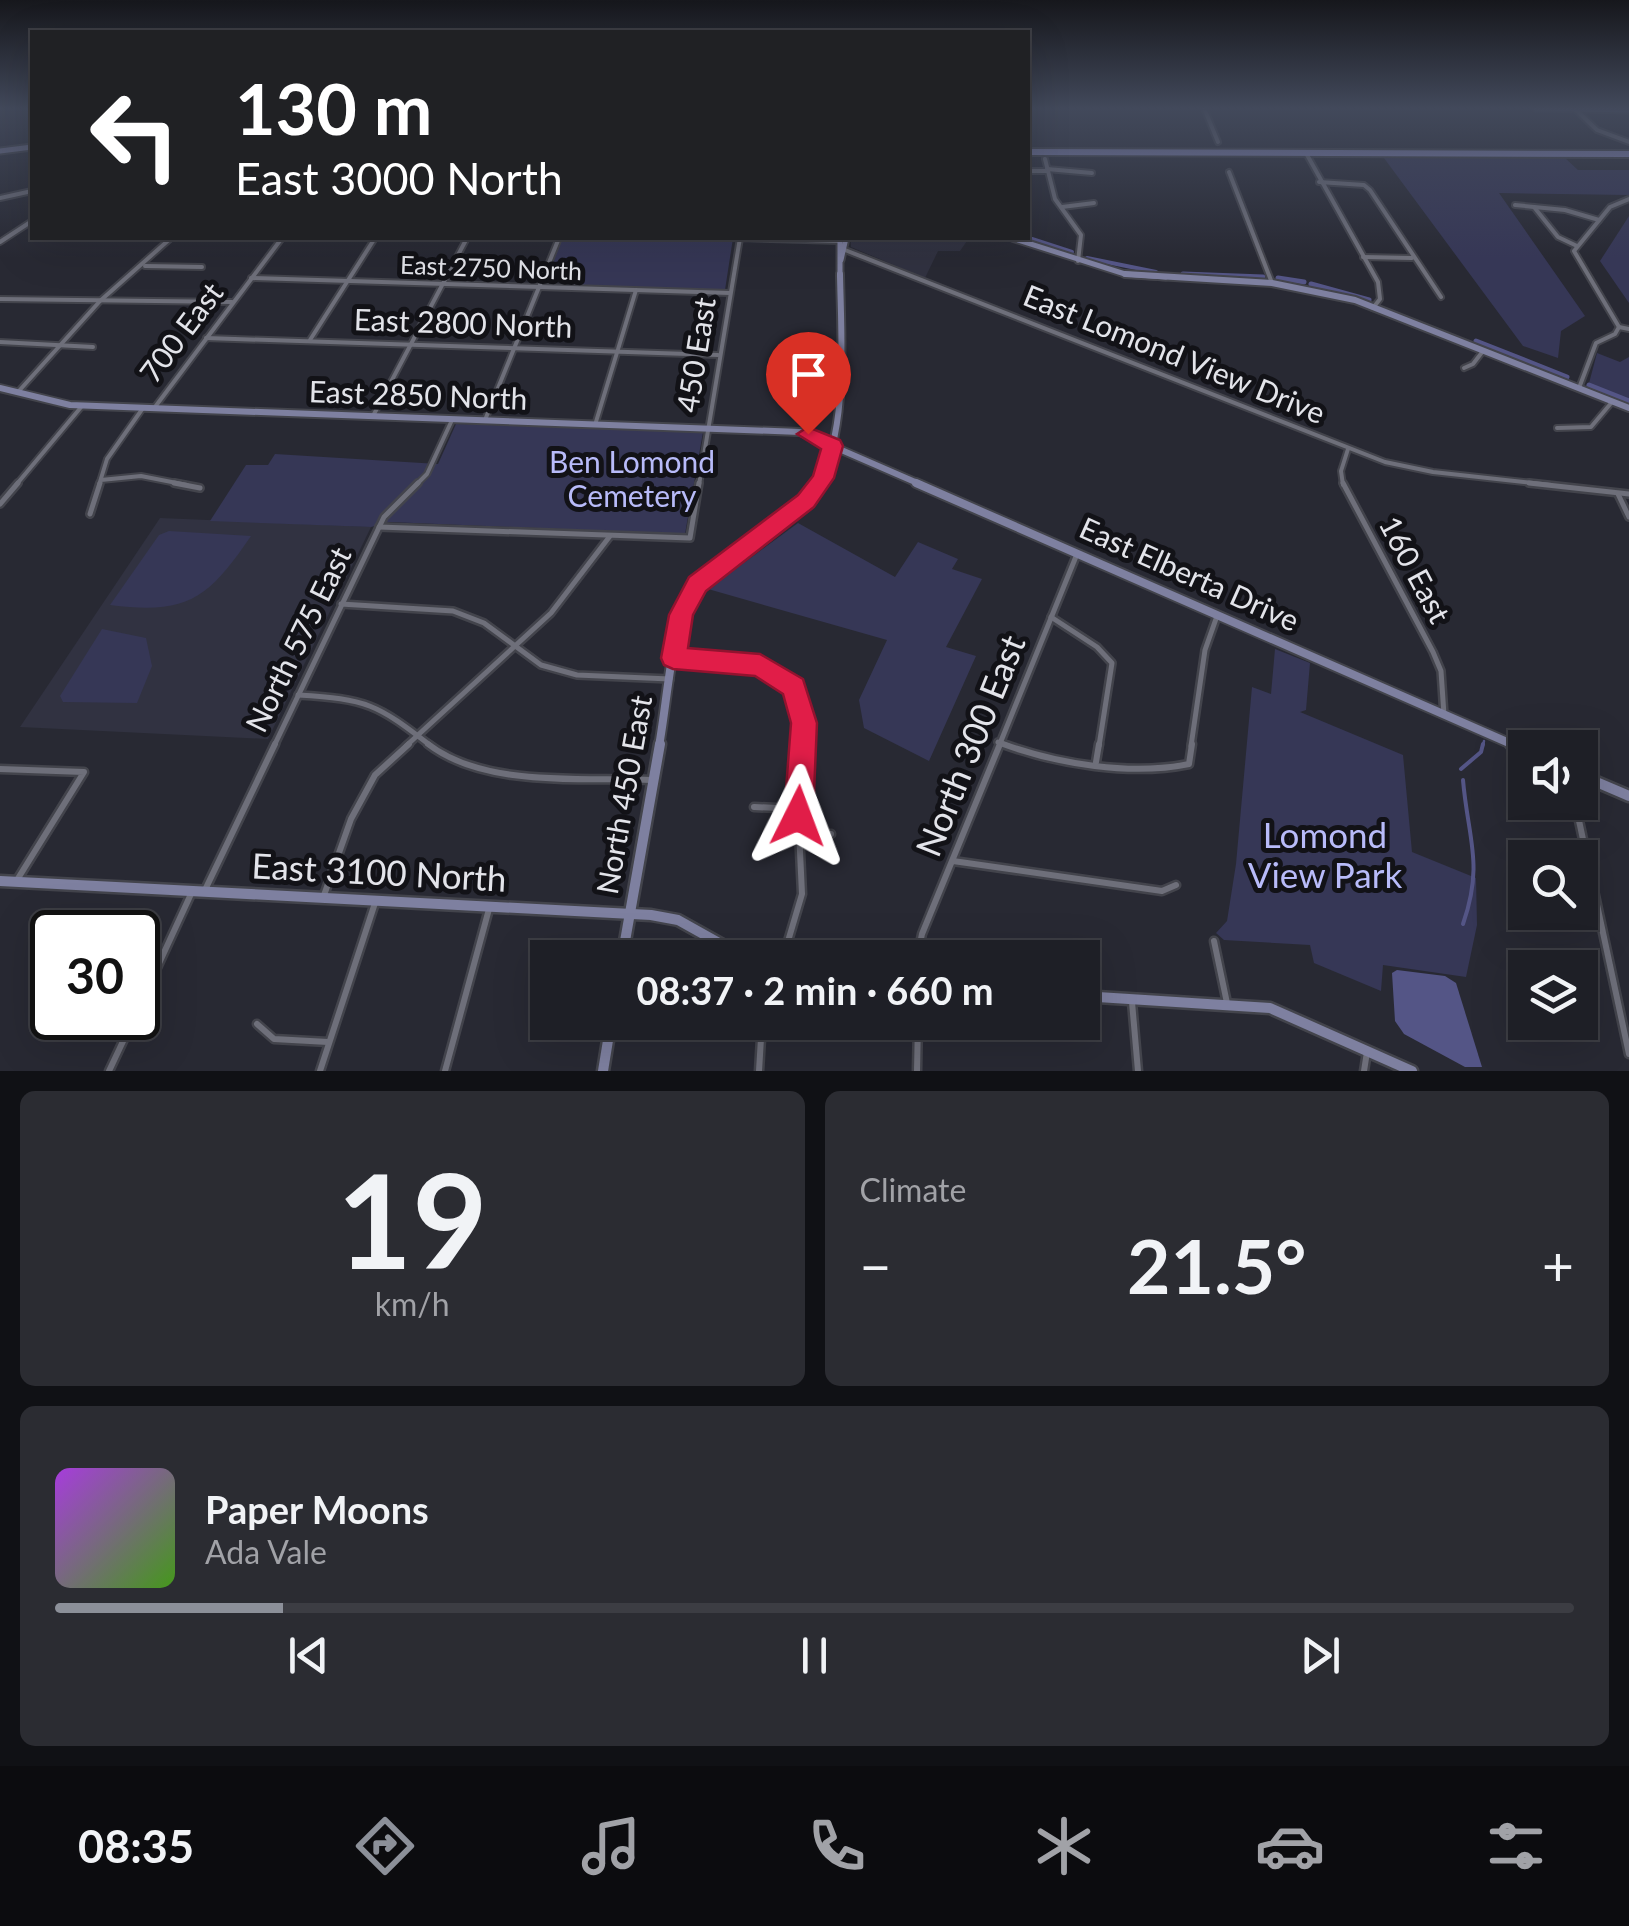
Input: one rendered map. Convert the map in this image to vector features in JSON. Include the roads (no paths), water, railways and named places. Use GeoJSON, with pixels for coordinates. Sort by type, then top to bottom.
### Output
{"type":"FeatureCollection","features":[{"type":"Feature","properties":{"kind":"street"},"geometry":{"type":"LineString","coordinates":[[1045,158],[1061,208],[1084,236],[1084,251],[1078,261]]}},
{"type":"Feature","properties":{"kind":"street"},"geometry":{"type":"LineString","coordinates":[[1308,158],[1381,291],[1374,308]]}},
{"type":"Feature","properties":{"kind":"street"},"geometry":{"type":"LineString","coordinates":[[1030,170],[1092,173]]}},
{"type":"Feature","properties":{"kind":"street"},"geometry":{"type":"LineString","coordinates":[[1229,172],[1272,283]]}},
{"type":"Feature","properties":{"kind":"street"},"geometry":{"type":"LineString","coordinates":[[1319,182],[1364,184],[1401,232],[1412,258],[1441,297]]}},
{"type":"Feature","properties":{"kind":"street"},"geometry":{"type":"LineString","coordinates":[[0,198],[30,191]]}},
{"type":"Feature","properties":{"kind":"street"},"geometry":{"type":"LineString","coordinates":[[1629,199],[1610,207],[1577,246],[1576,256],[1620,327],[1629,329]]}},
{"type":"Feature","properties":{"kind":"street"},"geometry":{"type":"LineString","coordinates":[[1061,208],[1094,203]]}},
{"type":"Feature","properties":{"kind":"street"},"geometry":{"type":"LineString","coordinates":[[1516,204],[1599,220]]}},
{"type":"Feature","properties":{"kind":"street"},"geometry":{"type":"LineString","coordinates":[[1534,206],[1558,237],[1577,246]]}},
{"type":"Feature","properties":{"kind":"street"},"geometry":{"type":"LineString","coordinates":[[0,242],[30,222]]}},
{"type":"Feature","properties":{"kind":"street"},"geometry":{"type":"LineString","coordinates":[[18,392],[100,301],[169,240]]}},
{"type":"Feature","properties":{"kind":"street","name":"700 East"},"geometry":{"type":"LineString","coordinates":[[154,408],[280,240]]}},
{"type":"Feature","properties":{"kind":"street"},"geometry":{"type":"LineString","coordinates":[[309,342],[374,240]]}},
{"type":"Feature","properties":{"kind":"street"},"geometry":{"type":"LineString","coordinates":[[373,417],[466,240]]}},
{"type":"Feature","properties":{"kind":"street"},"geometry":{"type":"LineString","coordinates":[[484,421],[557,240]]}},
{"type":"Feature","properties":{"kind":"street","name":"450 East"},"geometry":{"type":"LineString","coordinates":[[610,536],[690,538],[740,240]]}},
{"type":"Feature","properties":{"kind":"street","name":"North 450 East"},"geometry":{"type":"LineString","coordinates":[[625,940],[681,615],[697,584],[816,490],[828,467],[835,422],[842,240]]}},
{"type":"Feature","properties":{"kind":"street"},"geometry":{"type":"LineString","coordinates":[[841,260],[846,250],[843,240]]}},
{"type":"Feature","properties":{"kind":"street"},"geometry":{"type":"LineString","coordinates":[[1018,240],[1078,261],[1149,278],[1272,283],[1318,291],[1374,308],[1629,408]]}},
{"type":"Feature","properties":{"kind":"street","name":"East Lomond View Drive"},"geometry":{"type":"LineString","coordinates":[[846,250],[1348,449],[1410,469],[1629,494]]}},
{"type":"Feature","properties":{"kind":"street"},"geometry":{"type":"LineString","coordinates":[[1363,257],[1412,258]]}},
{"type":"Feature","properties":{"kind":"street"},"geometry":{"type":"LineString","coordinates":[[142,266],[202,267]]}},
{"type":"Feature","properties":{"kind":"street","name":"East 2750 North"},"geometry":{"type":"LineString","coordinates":[[251,278],[730,293]]}},
{"type":"Feature","properties":{"kind":"street"},"geometry":{"type":"LineString","coordinates":[[595,424],[636,290]]}},
{"type":"Feature","properties":{"kind":"street"},"geometry":{"type":"LineString","coordinates":[[0,299],[232,302]]}},
{"type":"Feature","properties":{"kind":"street"},"geometry":{"type":"LineString","coordinates":[[1578,388],[1596,343],[1615,334],[1620,327]]}},
{"type":"Feature","properties":{"kind":"street","name":"East 2800 North"},"geometry":{"type":"LineString","coordinates":[[206,338],[718,355]]}},
{"type":"Feature","properties":{"kind":"street"},"geometry":{"type":"LineString","coordinates":[[0,342],[94,347]]}},
{"type":"Feature","properties":{"kind":"street"},"geometry":{"type":"LineString","coordinates":[[1464,368],[1474,364],[1482,351]]}},
{"type":"Feature","properties":{"kind":"street","name":"East 2850 North"},"geometry":{"type":"LineString","coordinates":[[0,388],[58,404],[82,406],[795,431],[833,446]]}},
{"type":"Feature","properties":{"kind":"street"},"geometry":{"type":"LineString","coordinates":[[1557,428],[1591,428],[1600,423],[1612,402]]}},
{"type":"Feature","properties":{"kind":"street"},"geometry":{"type":"LineString","coordinates":[[0,504],[82,406]]}},
{"type":"Feature","properties":{"kind":"street"},"geometry":{"type":"LineString","coordinates":[[90,514],[107,458],[143,408]]}},
{"type":"Feature","properties":{"kind":"street","name":"North 575 East"},"geometry":{"type":"LineString","coordinates":[[160,966],[379,527],[388,511],[427,474],[452,420]]}},
{"type":"Feature","properties":{"kind":"street","name":"East Elberta Drive"},"geometry":{"type":"LineString","coordinates":[[833,446],[1508,743]]}},
{"type":"Feature","properties":{"kind":"street","name":"160 East"},"geometry":{"type":"LineString","coordinates":[[1348,449],[1343,485],[1433,652],[1441,671],[1444,715]]}},
{"type":"Feature","properties":{"kind":"street"},"geometry":{"type":"LineString","coordinates":[[101,480],[141,476],[200,488]]}},
{"type":"Feature","properties":{"kind":"street"},"geometry":{"type":"LineString","coordinates":[[1618,494],[1629,517]]}},
{"type":"Feature","properties":{"kind":"street"},"geometry":{"type":"LineString","coordinates":[[379,527],[610,536]]}},
{"type":"Feature","properties":{"kind":"street"},"geometry":{"type":"LineString","coordinates":[[323,898],[352,819],[376,775],[564,598],[610,536]]}},
{"type":"Feature","properties":{"kind":"street","name":"North 300 East"},"geometry":{"type":"LineString","coordinates":[[921,940],[1077,554]]}},
{"type":"Feature","properties":{"kind":"street"},"geometry":{"type":"LineString","coordinates":[[342,604],[453,610],[484,623],[542,665],[576,675],[670,679]]}},
{"type":"Feature","properties":{"kind":"street"},"geometry":{"type":"LineString","coordinates":[[998,742],[1022,753],[1047,758],[1180,768],[1189,764],[1205,650],[1218,616]]}},
{"type":"Feature","properties":{"kind":"street"},"geometry":{"type":"LineString","coordinates":[[1050,617],[1097,647],[1112,663],[1096,762]]}},
{"type":"Feature","properties":{"kind":"street"},"geometry":{"type":"LineString","coordinates":[[673,658],[760,666],[794,687],[804,723],[798,808],[802,894],[788,940]]}},
{"type":"Feature","properties":{"kind":"street"},"geometry":{"type":"LineString","coordinates":[[298,695],[345,698],[383,710],[448,758],[492,773],[652,780]]}},
{"type":"Feature","properties":{"kind":"street"},"geometry":{"type":"LineString","coordinates":[[0,769],[84,772],[16,882]]}},
{"type":"Feature","properties":{"kind":"street"},"geometry":{"type":"LineString","coordinates":[[1598,783],[1629,796]]}},
{"type":"Feature","properties":{"kind":"street"},"geometry":{"type":"LineString","coordinates":[[754,807],[798,808]]}},
{"type":"Feature","properties":{"kind":"street"},"geometry":{"type":"LineString","coordinates":[[1579,820],[1629,1054]]}},
{"type":"Feature","properties":{"kind":"street"},"geometry":{"type":"LineString","coordinates":[[799,837],[831,834]]}},
{"type":"Feature","properties":{"kind":"street"},"geometry":{"type":"LineString","coordinates":[[953,861],[1162,891],[1176,885]]}},
{"type":"Feature","properties":{"kind":"street","name":"East 3100 North"},"geometry":{"type":"LineString","coordinates":[[0,881],[630,913],[678,920],[714,940]]}},
{"type":"Feature","properties":{"kind":"street"},"geometry":{"type":"LineString","coordinates":[[320,1071],[376,900]]}},
{"type":"Feature","properties":{"kind":"street"},"geometry":{"type":"LineString","coordinates":[[445,1071],[490,906]]}},
{"type":"Feature","properties":{"kind":"street"},"geometry":{"type":"LineString","coordinates":[[1214,941],[1227,1003]]}},
{"type":"Feature","properties":{"kind":"street"},"geometry":{"type":"LineString","coordinates":[[1100,997],[1227,1003],[1280,1010],[1412,1071]]}},
{"type":"Feature","properties":{"kind":"street"},"geometry":{"type":"LineString","coordinates":[[1132,999],[1138,1071]]}},
{"type":"Feature","properties":{"kind":"street"},"geometry":{"type":"LineString","coordinates":[[257,1024],[274,1039],[328,1042]]}},
{"type":"Feature","properties":{"kind":"street"},"geometry":{"type":"LineString","coordinates":[[108,1071],[123,1040]]}},
{"type":"Feature","properties":{"kind":"street"},"geometry":{"type":"LineString","coordinates":[[603,1071],[608,1040]]}},
{"type":"Feature","properties":{"kind":"street"},"geometry":{"type":"LineString","coordinates":[[759,1071],[761,1040]]}},
{"type":"Feature","properties":{"kind":"street"},"geometry":{"type":"LineString","coordinates":[[916,1071],[917,1040]]}},
{"type":"Feature","properties":{"kind":"street"},"geometry":{"type":"LineString","coordinates":[[1364,1071],[1367,1049]]}},
{"type":"Feature","properties":{"kind":"waterway"},"geometry":{"type":"LineString","coordinates":[[1032,239],[1072,252]]}},
{"type":"Feature","properties":{"kind":"waterway"},"geometry":{"type":"LineString","coordinates":[[1087,258],[1156,272]]}},
{"type":"Feature","properties":{"kind":"waterway"},"geometry":{"type":"LineString","coordinates":[[1250,277],[1183,274],[1263,277]]}},
{"type":"Feature","properties":{"kind":"waterway"},"geometry":{"type":"LineString","coordinates":[[1278,278],[1304,282]]}},
{"type":"Feature","properties":{"kind":"waterway"},"geometry":{"type":"LineString","coordinates":[[1311,284],[1369,300]]}},
{"type":"Feature","properties":{"kind":"waterway"},"geometry":{"type":"LineString","coordinates":[[1476,341],[1567,377]]}},
{"type":"Feature","properties":{"kind":"waterway"},"geometry":{"type":"LineString","coordinates":[[1589,385],[1629,401]]}},
{"type":"Feature","properties":{"kind":"waterway"},"geometry":{"type":"LineString","coordinates":[[1483,746],[1484,741]]}},
{"type":"Feature","properties":{"kind":"waterway"},"geometry":{"type":"LineString","coordinates":[[1461,769],[1481,752],[1483,744]]}},
{"type":"Feature","properties":{"kind":"waterway"},"geometry":{"type":"LineString","coordinates":[[1463,780],[1474,868],[1463,924]]}},
{"type":"Feature","properties":{"kind":"park label","name":"Ben Lomond Cemetery"},"geometry":{"type":"Point","coordinates":[632,480]}},
{"type":"Feature","properties":{"kind":"park label","name":"Lomond View Park"},"geometry":{"type":"Point","coordinates":[1325,856]}}]}
